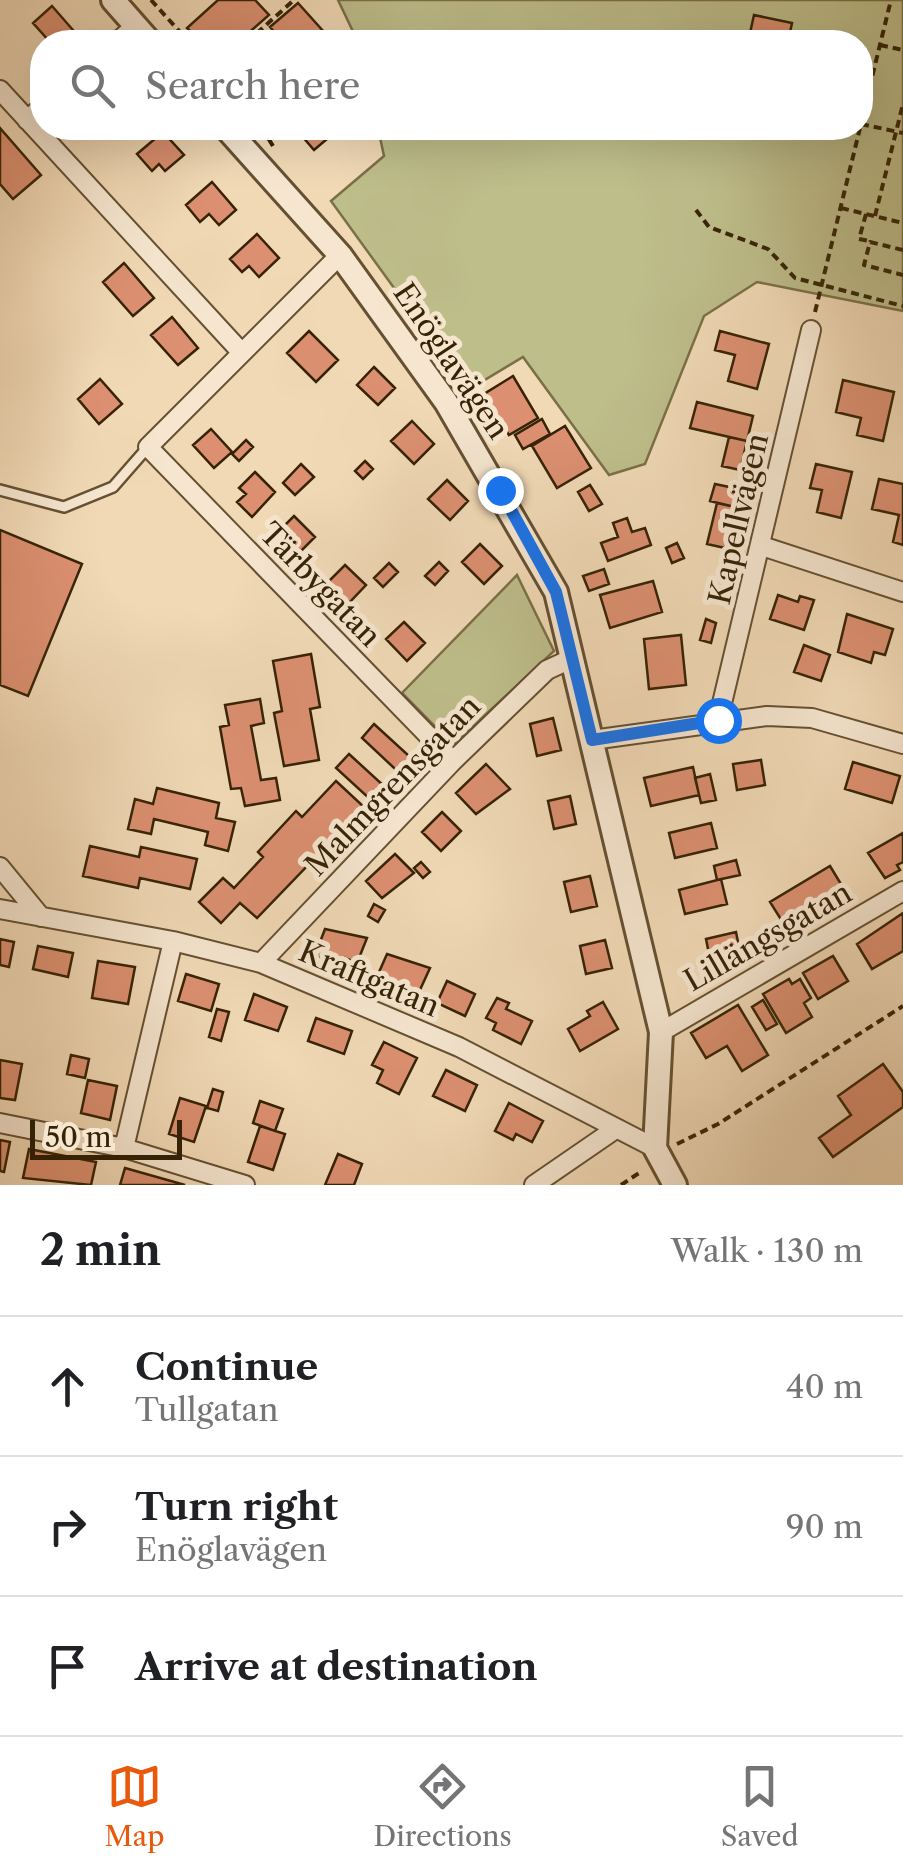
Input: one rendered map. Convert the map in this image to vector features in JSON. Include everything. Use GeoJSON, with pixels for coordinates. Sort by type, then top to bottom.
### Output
{"type":"FeatureCollection","features":[{"type":"Feature","properties":{"kind":"street"},"geometry":{"type":"LineString","coordinates":[[113,0],[139,30]]}},
{"type":"Feature","properties":{"kind":"street"},"geometry":{"type":"LineString","coordinates":[[0,90],[30,123]]}},
{"type":"Feature","properties":{"kind":"street"},"geometry":{"type":"LineString","coordinates":[[27,120],[30,117]]}},
{"type":"Feature","properties":{"kind":"street"},"geometry":{"type":"LineString","coordinates":[[45,140],[242,353]]}},
{"type":"Feature","properties":{"kind":"street","name":"Enöglavägen"},"geometry":{"type":"LineString","coordinates":[[237,140],[340,255],[446,402],[556,592],[660,1032],[664,1140]]}},
{"type":"Feature","properties":{"kind":"street"},"geometry":{"type":"LineString","coordinates":[[148,447],[340,255]]}},
{"type":"Feature","properties":{"kind":"street","name":"Kapellvägen"},"geometry":{"type":"LineString","coordinates":[[718,720],[811,330]]}},
{"type":"Feature","properties":{"kind":"street","name":"Tärbygatan"},"geometry":{"type":"LineString","coordinates":[[148,447],[454,761]]}},
{"type":"Feature","properties":{"kind":"street"},"geometry":{"type":"LineString","coordinates":[[762,546],[903,592]]}},
{"type":"Feature","properties":{"kind":"street","name":"Malmgrensgatan"},"geometry":{"type":"LineString","coordinates":[[262,963],[454,761],[547,670],[572,658]]}},
{"type":"Feature","properties":{"kind":"street"},"geometry":{"type":"LineString","coordinates":[[592,740],[718,720],[812,718],[903,744]]}},
{"type":"Feature","properties":{"kind":"street"},"geometry":{"type":"LineString","coordinates":[[0,867],[40,916]]}},
{"type":"Feature","properties":{"kind":"street","name":"Lillängsgatan"},"geometry":{"type":"LineString","coordinates":[[660,1032],[903,891]]}},
{"type":"Feature","properties":{"kind":"street","name":"Kraftgatan"},"geometry":{"type":"LineString","coordinates":[[0,909],[173,941],[262,963],[459,1047],[614,1130],[664,1140]]}},
{"type":"Feature","properties":{"kind":"street"},"geometry":{"type":"LineString","coordinates":[[124,1148],[173,941]]}},
{"type":"Feature","properties":{"kind":"street"},"geometry":{"type":"LineString","coordinates":[[0,1122],[124,1148],[244,1185]]}},
{"type":"Feature","properties":{"kind":"street"},"geometry":{"type":"LineString","coordinates":[[534,1185],[614,1130]]}},
{"type":"Feature","properties":{"kind":"street"},"geometry":{"type":"LineString","coordinates":[[664,1140],[676,1185]]}},
{"type":"Feature","properties":{"kind":"lane"},"geometry":{"type":"LineString","coordinates":[[0,490],[64,507],[113,487],[148,447]]}},
{"type":"Feature","properties":{"kind":"path"},"geometry":{"type":"LineString","coordinates":[[150,0],[178,30]]}},
{"type":"Feature","properties":{"kind":"path"},"geometry":{"type":"LineString","coordinates":[[260,30],[294,0]]}},
{"type":"Feature","properties":{"kind":"path"},"geometry":{"type":"LineString","coordinates":[[873,75],[891,0]]}},
{"type":"Feature","properties":{"kind":"path"},"geometry":{"type":"LineString","coordinates":[[880,45],[903,50]]}},
{"type":"Feature","properties":{"kind":"path"},"geometry":{"type":"LineString","coordinates":[[875,216],[903,104]]}},
{"type":"Feature","properties":{"kind":"path"},"geometry":{"type":"LineString","coordinates":[[873,128],[903,134]]}},
{"type":"Feature","properties":{"kind":"path"},"geometry":{"type":"LineString","coordinates":[[811,330],[858,140]]}},
{"type":"Feature","properties":{"kind":"path"},"geometry":{"type":"LineString","coordinates":[[841,208],[903,223]]}},
{"type":"Feature","properties":{"kind":"path"},"geometry":{"type":"LineString","coordinates":[[696,210],[710,226],[768,248],[787,274],[903,306]]}},
{"type":"Feature","properties":{"kind":"path"},"geometry":{"type":"LineString","coordinates":[[866,214],[860,239],[903,250]]}},
{"type":"Feature","properties":{"kind":"path"},"geometry":{"type":"LineString","coordinates":[[870,242],[864,265],[903,274]]}},
{"type":"Feature","properties":{"kind":"path"},"geometry":{"type":"LineString","coordinates":[[664,1140],[673,1146],[718,1124],[903,1006]]}},
{"type":"Feature","properties":{"kind":"path"},"geometry":{"type":"LineString","coordinates":[[621,1185],[638,1173]]}},
{"type":"Feature","properties":{"kind":"green space"},"geometry":{"type":"Polygon","coordinates":[[[338,0],[903,0],[903,311],[757,282],[704,316],[645,464],[609,475],[523,357],[468,390],[331,201],[384,156],[381,140],[873,140],[873,30],[352,30],[338,0]]]}},
{"type":"Feature","properties":{"kind":"green space"},"geometry":{"type":"Polygon","coordinates":[[[517,575],[554,651],[453,745],[402,693],[517,575]]]}},
{"type":"Feature","properties":{"kind":"building"},"geometry":{"type":"Polygon","coordinates":[[[218,0],[255,0],[269,15],[252,30],[187,28],[218,0]]]}},
{"type":"Feature","properties":{"kind":"building"},"geometry":{"type":"Polygon","coordinates":[[[298,3],[322,30],[273,30],[270,27],[298,3]]]}},
{"type":"Feature","properties":{"kind":"building"},"geometry":{"type":"Polygon","coordinates":[[[52,6],[73,30],[39,30],[33,23],[52,6]]]}},
{"type":"Feature","properties":{"kind":"building"},"geometry":{"type":"Polygon","coordinates":[[[754,15],[792,23],[791,30],[751,30],[754,15]]]}},
{"type":"Feature","properties":{"kind":"building"},"geometry":{"type":"Polygon","coordinates":[[[0,128],[41,175],[13,199],[0,184],[0,128]]]}},
{"type":"Feature","properties":{"kind":"building"},"geometry":{"type":"Polygon","coordinates":[[[154,140],[170,140],[184,155],[165,171],[159,164],[152,171],[137,154],[154,140]]]}},
{"type":"Feature","properties":{"kind":"building"},"geometry":{"type":"Polygon","coordinates":[[[305,140],[326,140],[314,150],[305,140]]]}},
{"type":"Feature","properties":{"kind":"building"},"geometry":{"type":"Polygon","coordinates":[[[212,182],[236,210],[219,225],[209,214],[200,222],[186,205],[212,182]]]}},
{"type":"Feature","properties":{"kind":"building"},"geometry":{"type":"Polygon","coordinates":[[[257,234],[279,258],[259,277],[249,266],[242,272],[230,259],[257,234]]]}},
{"type":"Feature","properties":{"kind":"building"},"geometry":{"type":"Polygon","coordinates":[[[124,263],[154,298],[133,316],[103,282],[124,263]]]}},
{"type":"Feature","properties":{"kind":"building"},"geometry":{"type":"Polygon","coordinates":[[[172,317],[198,348],[178,365],[151,335],[172,317]]]}},
{"type":"Feature","properties":{"kind":"building"},"geometry":{"type":"Polygon","coordinates":[[[309,331],[338,360],[316,382],[287,353],[309,331]]]}},
{"type":"Feature","properties":{"kind":"building"},"geometry":{"type":"Polygon","coordinates":[[[720,331],[769,344],[757,389],[728,381],[735,355],[715,350],[720,331]]]}},
{"type":"Feature","properties":{"kind":"building"},"geometry":{"type":"Polygon","coordinates":[[[374,367],[395,388],[378,405],[357,385],[374,367]]]}},
{"type":"Feature","properties":{"kind":"building"},"geometry":{"type":"Polygon","coordinates":[[[513,376],[538,418],[509,435],[484,394],[513,376]]]}},
{"type":"Feature","properties":{"kind":"building"},"geometry":{"type":"Polygon","coordinates":[[[100,379],[122,404],[99,424],[78,399],[100,379]]]}},
{"type":"Feature","properties":{"kind":"building"},"geometry":{"type":"Polygon","coordinates":[[[843,380],[894,392],[883,441],[857,435],[861,418],[836,412],[843,380]]]}},
{"type":"Feature","properties":{"kind":"building"},"geometry":{"type":"Polygon","coordinates":[[[697,402],[753,416],[747,441],[690,428],[697,402]]]}},
{"type":"Feature","properties":{"kind":"building"},"geometry":{"type":"Polygon","coordinates":[[[542,419],[550,434],[523,449],[515,435],[542,419]]]}},
{"type":"Feature","properties":{"kind":"building"},"geometry":{"type":"Polygon","coordinates":[[[412,421],[434,444],[414,464],[391,441],[412,421]]]}},
{"type":"Feature","properties":{"kind":"building"},"geometry":{"type":"Polygon","coordinates":[[[565,426],[591,468],[557,488],[532,446],[565,426]]]}},
{"type":"Feature","properties":{"kind":"building"},"geometry":{"type":"Polygon","coordinates":[[[211,429],[232,452],[214,468],[193,445],[211,429]]]}},
{"type":"Feature","properties":{"kind":"building"},"geometry":{"type":"Polygon","coordinates":[[[729,437],[747,441],[740,470],[722,466],[729,437]]]}},
{"type":"Feature","properties":{"kind":"building"},"geometry":{"type":"Polygon","coordinates":[[[246,440],[253,447],[239,461],[232,454],[246,440]]]}},
{"type":"Feature","properties":{"kind":"building"},"geometry":{"type":"Polygon","coordinates":[[[365,461],[373,469],[363,479],[355,471],[365,461]]]}},
{"type":"Feature","properties":{"kind":"building"},"geometry":{"type":"Polygon","coordinates":[[[301,464],[314,477],[295,495],[283,483],[301,464]]]}},
{"type":"Feature","properties":{"kind":"building"},"geometry":{"type":"Polygon","coordinates":[[[816,464],[852,472],[841,518],[817,512],[822,490],[810,488],[816,464]]]}},
{"type":"Feature","properties":{"kind":"building"},"geometry":{"type":"Polygon","coordinates":[[[255,472],[275,492],[252,517],[237,502],[246,494],[239,488],[255,472]]]}},
{"type":"Feature","properties":{"kind":"building"},"geometry":{"type":"Polygon","coordinates":[[[879,479],[903,484],[903,545],[893,542],[899,515],[872,509],[879,479]]]}},
{"type":"Feature","properties":{"kind":"building"},"geometry":{"type":"Polygon","coordinates":[[[447,480],[468,501],[450,520],[428,499],[447,480]]]}},
{"type":"Feature","properties":{"kind":"building"},"geometry":{"type":"Polygon","coordinates":[[[715,484],[739,489],[735,507],[710,501],[715,484]]]}},
{"type":"Feature","properties":{"kind":"building"},"geometry":{"type":"Polygon","coordinates":[[[590,485],[602,504],[589,511],[578,492],[590,485]]]}},
{"type":"Feature","properties":{"kind":"building"},"geometry":{"type":"Polygon","coordinates":[[[717,503],[744,509],[734,550],[707,544],[717,503]]]}},
{"type":"Feature","properties":{"kind":"building"},"geometry":{"type":"Polygon","coordinates":[[[294,516],[315,537],[297,555],[276,534],[294,516]]]}},
{"type":"Feature","properties":{"kind":"building"},"geometry":{"type":"Polygon","coordinates":[[[627,518],[632,532],[645,528],[651,545],[608,561],[601,543],[618,537],[613,523],[627,518]]]}},
{"type":"Feature","properties":{"kind":"building"},"geometry":{"type":"Polygon","coordinates":[[[0,530],[82,564],[28,696],[0,685],[0,530]]]}},
{"type":"Feature","properties":{"kind":"building"},"geometry":{"type":"Polygon","coordinates":[[[677,543],[684,558],[672,563],[666,548],[677,543]]]}},
{"type":"Feature","properties":{"kind":"building"},"geometry":{"type":"Polygon","coordinates":[[[480,544],[502,566],[484,584],[462,562],[480,544]]]}},
{"type":"Feature","properties":{"kind":"building"},"geometry":{"type":"Polygon","coordinates":[[[439,562],[448,571],[435,585],[425,576],[439,562]]]}},
{"type":"Feature","properties":{"kind":"building"},"geometry":{"type":"Polygon","coordinates":[[[389,563],[398,572],[383,587],[374,578],[389,563]]]}},
{"type":"Feature","properties":{"kind":"building"},"geometry":{"type":"Polygon","coordinates":[[[345,565],[366,585],[348,604],[327,583],[345,565]]]}},
{"type":"Feature","properties":{"kind":"building"},"geometry":{"type":"Polygon","coordinates":[[[604,569],[609,584],[589,591],[583,576],[604,569]]]}},
{"type":"Feature","properties":{"kind":"building"},"geometry":{"type":"Polygon","coordinates":[[[653,581],[662,612],[610,628],[600,595],[653,581]]]}},
{"type":"Feature","properties":{"kind":"building"},"geometry":{"type":"Polygon","coordinates":[[[778,595],[798,602],[800,596],[814,600],[804,630],[770,619],[778,595]]]}},
{"type":"Feature","properties":{"kind":"building"},"geometry":{"type":"Polygon","coordinates":[[[847,614],[893,629],[885,655],[874,652],[871,663],[838,652],[847,614]]]}},
{"type":"Feature","properties":{"kind":"building"},"geometry":{"type":"Polygon","coordinates":[[[706,619],[716,623],[711,643],[700,640],[706,619]]]}},
{"type":"Feature","properties":{"kind":"building"},"geometry":{"type":"Polygon","coordinates":[[[404,622],[425,643],[407,661],[386,639],[404,622]]]}},
{"type":"Feature","properties":{"kind":"building"},"geometry":{"type":"Polygon","coordinates":[[[681,635],[686,685],[649,689],[644,639],[681,635]]]}},
{"type":"Feature","properties":{"kind":"building"},"geometry":{"type":"Polygon","coordinates":[[[804,645],[830,655],[821,681],[794,672],[804,645]]]}},
{"type":"Feature","properties":{"kind":"building"},"geometry":{"type":"Polygon","coordinates":[[[311,654],[320,707],[310,709],[319,760],[284,766],[274,713],[282,711],[273,661],[311,654]]]}},
{"type":"Feature","properties":{"kind":"building"},"geometry":{"type":"Polygon","coordinates":[[[260,699],[264,723],[251,726],[261,780],[276,778],[280,800],[245,806],[241,788],[231,789],[220,727],[229,725],[225,705],[260,699]]]}},
{"type":"Feature","properties":{"kind":"building"},"geometry":{"type":"Polygon","coordinates":[[[553,718],[561,750],[537,756],[530,724],[553,718]]]}},
{"type":"Feature","properties":{"kind":"building"},"geometry":{"type":"Polygon","coordinates":[[[374,724],[421,767],[408,781],[362,738],[374,724]]]}},
{"type":"Feature","properties":{"kind":"building"},"geometry":{"type":"Polygon","coordinates":[[[349,754],[396,797],[383,811],[336,768],[349,754]]]}},
{"type":"Feature","properties":{"kind":"building"},"geometry":{"type":"Polygon","coordinates":[[[761,760],[765,785],[737,790],[733,764],[761,760]]]}},
{"type":"Feature","properties":{"kind":"building"},"geometry":{"type":"Polygon","coordinates":[[[853,762],[900,776],[892,803],[845,789],[853,762]]]}},
{"type":"Feature","properties":{"kind":"building"},"geometry":{"type":"Polygon","coordinates":[[[486,764],[510,789],[476,814],[456,793],[486,764]]]}},
{"type":"Feature","properties":{"kind":"building"},"geometry":{"type":"Polygon","coordinates":[[[693,767],[699,795],[651,806],[644,778],[693,767]]]}},
{"type":"Feature","properties":{"kind":"building"},"geometry":{"type":"Polygon","coordinates":[[[710,774],[716,800],[701,803],[695,778],[710,774]]]}},
{"type":"Feature","properties":{"kind":"building"},"geometry":{"type":"Polygon","coordinates":[[[336,781],[364,807],[257,918],[240,903],[221,923],[199,902],[223,878],[234,888],[263,857],[258,852],[296,811],[302,817],[336,781]]]}},
{"type":"Feature","properties":{"kind":"building"},"geometry":{"type":"Polygon","coordinates":[[[157,788],[219,803],[216,818],[235,822],[228,851],[205,845],[208,832],[154,819],[151,834],[128,829],[135,799],[153,804],[157,788]]]}},
{"type":"Feature","properties":{"kind":"building"},"geometry":{"type":"Polygon","coordinates":[[[570,796],[576,824],[554,829],[548,801],[570,796]]]}},
{"type":"Feature","properties":{"kind":"building"},"geometry":{"type":"Polygon","coordinates":[[[442,812],[461,831],[441,851],[422,832],[442,812]]]}},
{"type":"Feature","properties":{"kind":"building"},"geometry":{"type":"Polygon","coordinates":[[[711,823],[717,848],[675,858],[669,833],[711,823]]]}},
{"type":"Feature","properties":{"kind":"building"},"geometry":{"type":"Polygon","coordinates":[[[903,833],[903,862],[897,865],[900,870],[885,878],[868,853],[903,833]]]}},
{"type":"Feature","properties":{"kind":"building"},"geometry":{"type":"Polygon","coordinates":[[[90,846],[139,857],[141,847],[197,859],[190,889],[140,878],[138,888],[83,876],[90,846]]]}},
{"type":"Feature","properties":{"kind":"building"},"geometry":{"type":"Polygon","coordinates":[[[395,854],[414,873],[382,898],[366,881],[395,854]]]}},
{"type":"Feature","properties":{"kind":"building"},"geometry":{"type":"Polygon","coordinates":[[[736,860],[740,875],[717,880],[714,866],[736,860]]]}},
{"type":"Feature","properties":{"kind":"building"},"geometry":{"type":"Polygon","coordinates":[[[421,862],[430,872],[423,878],[414,868],[421,862]]]}},
{"type":"Feature","properties":{"kind":"building"},"geometry":{"type":"Polygon","coordinates":[[[830,866],[847,894],[787,929],[770,902],[830,866]]]}},
{"type":"Feature","properties":{"kind":"building"},"geometry":{"type":"Polygon","coordinates":[[[590,876],[597,906],[571,912],[564,882],[590,876]]]}},
{"type":"Feature","properties":{"kind":"building"},"geometry":{"type":"Polygon","coordinates":[[[721,879],[727,904],[685,914],[679,890],[721,879]]]}},
{"type":"Feature","properties":{"kind":"building"},"geometry":{"type":"Polygon","coordinates":[[[374,904],[385,910],[378,922],[368,916],[374,904]]]}},
{"type":"Feature","properties":{"kind":"building"},"geometry":{"type":"Polygon","coordinates":[[[903,913],[903,951],[872,969],[857,944],[903,913]]]}},
{"type":"Feature","properties":{"kind":"building"},"geometry":{"type":"Polygon","coordinates":[[[325,929],[367,938],[357,963],[345,958],[342,965],[315,955],[325,929]]]}},
{"type":"Feature","properties":{"kind":"building"},"geometry":{"type":"Polygon","coordinates":[[[736,932],[741,957],[711,964],[706,939],[736,932]]]}},
{"type":"Feature","properties":{"kind":"building"},"geometry":{"type":"Polygon","coordinates":[[[0,939],[14,942],[9,967],[0,965],[0,939]]]}},
{"type":"Feature","properties":{"kind":"building"},"geometry":{"type":"Polygon","coordinates":[[[605,940],[612,968],[586,974],[580,946],[605,940]]]}},
{"type":"Feature","properties":{"kind":"building"},"geometry":{"type":"Polygon","coordinates":[[[38,946],[73,953],[68,977],[33,969],[38,946]]]}},
{"type":"Feature","properties":{"kind":"building"},"geometry":{"type":"Polygon","coordinates":[[[387,954],[430,968],[419,992],[406,986],[404,992],[376,979],[387,954]]]}},
{"type":"Feature","properties":{"kind":"building"},"geometry":{"type":"Polygon","coordinates":[[[833,956],[848,981],[818,999],[803,973],[833,956]]]}},
{"type":"Feature","properties":{"kind":"building"},"geometry":{"type":"Polygon","coordinates":[[[98,961],[135,967],[128,1004],[92,998],[98,961]]]}},
{"type":"Feature","properties":{"kind":"building"},"geometry":{"type":"Polygon","coordinates":[[[186,974],[219,984],[211,1011],[178,1001],[186,974]]]}},
{"type":"Feature","properties":{"kind":"building"},"geometry":{"type":"Polygon","coordinates":[[[789,979],[792,984],[800,979],[811,998],[804,1003],[812,1017],[786,1033],[763,994],[789,979]]]}},
{"type":"Feature","properties":{"kind":"building"},"geometry":{"type":"Polygon","coordinates":[[[447,981],[475,994],[465,1016],[437,1003],[447,981]]]}},
{"type":"Feature","properties":{"kind":"building"},"geometry":{"type":"Polygon","coordinates":[[[254,994],[287,1007],[278,1031],[245,1020],[254,994]]]}},
{"type":"Feature","properties":{"kind":"building"},"geometry":{"type":"Polygon","coordinates":[[[497,998],[509,1003],[506,1009],[532,1021],[521,1044],[493,1030],[496,1023],[486,1018],[497,998]]]}},
{"type":"Feature","properties":{"kind":"building"},"geometry":{"type":"Polygon","coordinates":[[[763,1000],[777,1024],[766,1030],[752,1007],[763,1000]]]}},
{"type":"Feature","properties":{"kind":"building"},"geometry":{"type":"Polygon","coordinates":[[[603,1002],[618,1029],[580,1051],[568,1029],[590,1016],[587,1011],[603,1002]]]}},
{"type":"Feature","properties":{"kind":"building"},"geometry":{"type":"Polygon","coordinates":[[[738,1005],[768,1055],[742,1071],[727,1046],[706,1058],[691,1033],[738,1005]]]}},
{"type":"Feature","properties":{"kind":"building"},"geometry":{"type":"Polygon","coordinates":[[[217,1009],[229,1012],[221,1041],[209,1037],[217,1009]]]}},
{"type":"Feature","properties":{"kind":"building"},"geometry":{"type":"Polygon","coordinates":[[[316,1018],[352,1031],[344,1054],[308,1041],[316,1018]]]}},
{"type":"Feature","properties":{"kind":"building"},"geometry":{"type":"Polygon","coordinates":[[[384,1042],[417,1058],[399,1094],[377,1083],[383,1070],[372,1065],[384,1042]]]}},
{"type":"Feature","properties":{"kind":"building"},"geometry":{"type":"Polygon","coordinates":[[[71,1055],[89,1059],[85,1078],[67,1074],[71,1055]]]}},
{"type":"Feature","properties":{"kind":"building"},"geometry":{"type":"Polygon","coordinates":[[[0,1060],[22,1064],[15,1100],[0,1098],[0,1060]]]}},
{"type":"Feature","properties":{"kind":"building"},"geometry":{"type":"Polygon","coordinates":[[[883,1064],[903,1092],[903,1107],[833,1157],[819,1138],[851,1115],[838,1096],[883,1064]]]}},
{"type":"Feature","properties":{"kind":"building"},"geometry":{"type":"Polygon","coordinates":[[[446,1070],[477,1085],[465,1111],[433,1096],[446,1070]]]}},
{"type":"Feature","properties":{"kind":"building"},"geometry":{"type":"Polygon","coordinates":[[[88,1080],[117,1086],[110,1120],[81,1113],[88,1080]]]}},
{"type":"Feature","properties":{"kind":"building"},"geometry":{"type":"Polygon","coordinates":[[[213,1089],[223,1092],[218,1111],[207,1108],[213,1089]]]}},
{"type":"Feature","properties":{"kind":"building"},"geometry":{"type":"Polygon","coordinates":[[[180,1098],[206,1106],[194,1142],[169,1134],[180,1098]]]}},
{"type":"Feature","properties":{"kind":"building"},"geometry":{"type":"Polygon","coordinates":[[[260,1101],[283,1109],[275,1131],[253,1123],[260,1101]]]}},
{"type":"Feature","properties":{"kind":"building"},"geometry":{"type":"Polygon","coordinates":[[[509,1103],[543,1121],[532,1142],[516,1134],[513,1140],[495,1131],[509,1103]]]}},
{"type":"Feature","properties":{"kind":"building"},"geometry":{"type":"Polygon","coordinates":[[[260,1126],[285,1134],[273,1170],[248,1162],[260,1126]]]}},
{"type":"Feature","properties":{"kind":"building"},"geometry":{"type":"Polygon","coordinates":[[[0,1140],[10,1142],[4,1172],[0,1171],[0,1140]]]}},
{"type":"Feature","properties":{"kind":"building"},"geometry":{"type":"Polygon","coordinates":[[[29,1149],[96,1162],[91,1185],[23,1178],[29,1149]]]}},
{"type":"Feature","properties":{"kind":"building"},"geometry":{"type":"Polygon","coordinates":[[[338,1154],[362,1164],[354,1185],[325,1185],[338,1154]]]}},
{"type":"Feature","properties":{"kind":"building"},"geometry":{"type":"Polygon","coordinates":[[[125,1168],[185,1185],[120,1185],[125,1168]]]}},
{"type":"Feature","properties":{"kind":"route"},"geometry":{"type":"LineString","coordinates":[[500,490],[556,592],[592,740],[718,720]]}}]}
